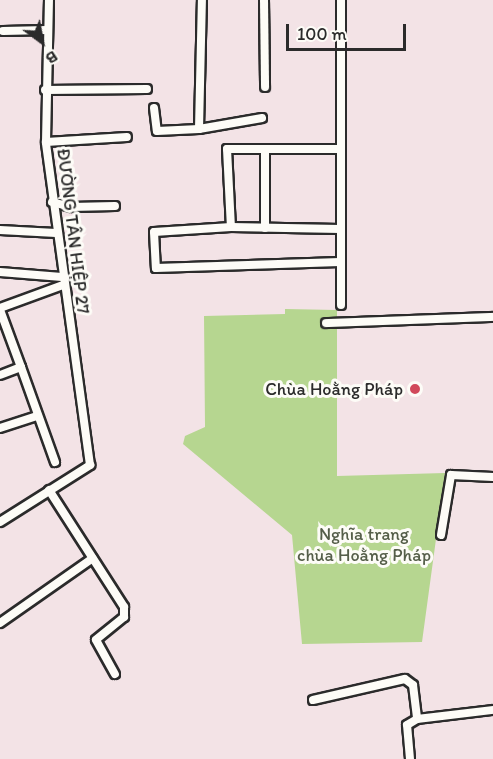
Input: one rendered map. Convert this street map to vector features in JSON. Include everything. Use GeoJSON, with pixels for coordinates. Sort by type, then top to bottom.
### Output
{"type":"FeatureCollection","features":[{"type":"Feature","properties":{"kind":"street","name":"ĐƯỜNG TÂN HIỆP 27"},"geometry":{"type":"LineString","coordinates":[[48,490],[90,465],[56,233],[46,142],[45,90],[49,0]]}},
{"type":"Feature","properties":{"kind":"street"},"geometry":{"type":"LineString","coordinates":[[200,129],[202,0]]}},
{"type":"Feature","properties":{"kind":"street"},"geometry":{"type":"LineString","coordinates":[[264,0],[266,87]]}},
{"type":"Feature","properties":{"kind":"street"},"geometry":{"type":"LineString","coordinates":[[341,0],[339,149],[341,305]]}},
{"type":"Feature","properties":{"kind":"street"},"geometry":{"type":"LineString","coordinates":[[3,31],[47,30]]}},
{"type":"Feature","properties":{"kind":"street"},"geometry":{"type":"LineString","coordinates":[[45,90],[147,89]]}},
{"type":"Feature","properties":{"kind":"street"},"geometry":{"type":"LineString","coordinates":[[154,108],[157,131],[200,129],[262,118]]}},
{"type":"Feature","properties":{"kind":"street"},"geometry":{"type":"LineString","coordinates":[[46,142],[127,138]]}},
{"type":"Feature","properties":{"kind":"street"},"geometry":{"type":"LineString","coordinates":[[231,227],[227,149],[339,149]]}},
{"type":"Feature","properties":{"kind":"street"},"geometry":{"type":"LineString","coordinates":[[265,149],[265,228]]}},
{"type":"Feature","properties":{"kind":"street"},"geometry":{"type":"LineString","coordinates":[[52,202],[71,207],[115,206]]}},
{"type":"Feature","properties":{"kind":"street"},"geometry":{"type":"LineString","coordinates":[[339,262],[156,268],[154,232],[231,227],[340,229]]}},
{"type":"Feature","properties":{"kind":"street"},"geometry":{"type":"LineString","coordinates":[[0,230],[56,233]]}},
{"type":"Feature","properties":{"kind":"street"},"geometry":{"type":"LineString","coordinates":[[0,272],[63,281]]}},
{"type":"Feature","properties":{"kind":"street"},"geometry":{"type":"LineString","coordinates":[[55,462],[36,416],[0,309],[63,281]]}},
{"type":"Feature","properties":{"kind":"street"},"geometry":{"type":"LineString","coordinates":[[326,323],[493,317]]}},
{"type":"Feature","properties":{"kind":"street"},"geometry":{"type":"LineString","coordinates":[[0,375],[21,367]]}},
{"type":"Feature","properties":{"kind":"street"},"geometry":{"type":"LineString","coordinates":[[0,428],[36,416]]}},
{"type":"Feature","properties":{"kind":"street"},"geometry":{"type":"LineString","coordinates":[[441,534],[451,475],[493,477]]}},
{"type":"Feature","properties":{"kind":"street"},"geometry":{"type":"LineString","coordinates":[[0,522],[48,490],[126,612],[96,640],[115,674]]}},
{"type":"Feature","properties":{"kind":"street"},"geometry":{"type":"LineString","coordinates":[[0,623],[93,558]]}},
{"type":"Feature","properties":{"kind":"street"},"geometry":{"type":"LineString","coordinates":[[314,700],[405,679],[413,685],[417,719]]}},
{"type":"Feature","properties":{"kind":"street"},"geometry":{"type":"LineString","coordinates":[[410,759],[407,725],[417,719],[493,710]]}},
{"type":"Feature","properties":{"kind":"green space","name":"Nghĩa trang chùa Hoằng Pháp"},"geometry":{"type":"Polygon","coordinates":[[[285,309],[337,310],[337,476],[445,473],[422,642],[302,644],[292,535],[183,444],[185,436],[205,427],[204,316],[285,314],[285,309]]]}},
{"type":"Feature","properties":{"kind":"place","name":"Chùa Hoằng Pháp"},"geometry":{"type":"Point","coordinates":[415,389]}}]}
